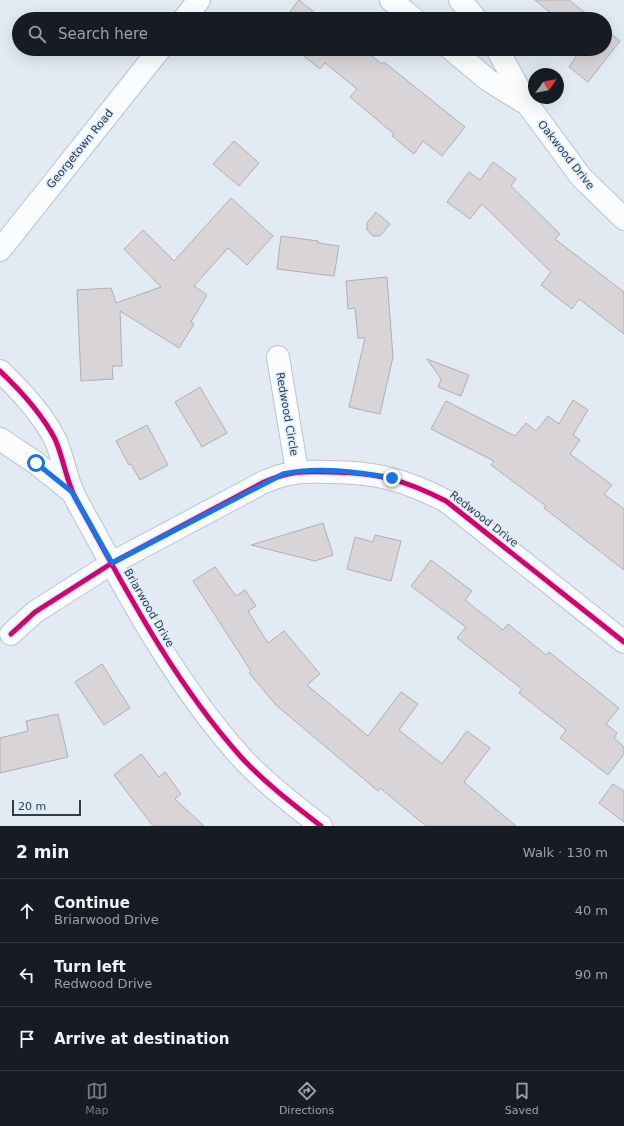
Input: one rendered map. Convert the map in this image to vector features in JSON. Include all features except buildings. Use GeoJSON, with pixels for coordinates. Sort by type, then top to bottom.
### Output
{"type":"FeatureCollection","features":[{"type":"Feature","properties":{"kind":"street"},"geometry":{"type":"LineString","coordinates":[[190,12],[199,0]]}},
{"type":"Feature","properties":{"kind":"street"},"geometry":{"type":"LineString","coordinates":[[391,0],[406,12]]}},
{"type":"Feature","properties":{"kind":"street"},"geometry":{"type":"LineString","coordinates":[[460,0],[470,12]]}},
{"type":"Feature","properties":{"kind":"street","name":"Georgetown Road"},"geometry":{"type":"LineString","coordinates":[[0,250],[154,56]]}},
{"type":"Feature","properties":{"kind":"street","name":"Oakwood Drive"},"geometry":{"type":"LineString","coordinates":[[459,56],[488,80],[528,105]]}},
{"type":"Feature","properties":{"kind":"street","name":"Oakwood Drive"},"geometry":{"type":"LineString","coordinates":[[501,56],[528,105],[581,177],[624,219]]}},
{"type":"Feature","properties":{"kind":"street","name":"Redwood Circle"},"geometry":{"type":"LineString","coordinates":[[278,357],[297,471]]}},
{"type":"Feature","properties":{"kind":"street","name":"Briarwood Drive"},"geometry":{"type":"LineString","coordinates":[[0,371],[36,410],[55,439],[72,492],[150,631],[192,696],[242,758],[288,800],[321,826]]}},
{"type":"Feature","properties":{"kind":"street","name":"Briarwood Drive"},"geometry":{"type":"LineString","coordinates":[[0,439],[36,463],[72,492]]}},
{"type":"Feature","properties":{"kind":"street","name":"Redwood Drive"},"geometry":{"type":"LineString","coordinates":[[11,634],[35,612],[112,563],[264,482],[283,474],[297,471],[360,472],[392,478],[420,488],[446,501],[624,642]]}},
{"type":"Feature","properties":{"kind":"cycle path"},"geometry":{"type":"LineString","coordinates":[[0,371],[30,403],[50,430],[58,447],[73,494],[132,601],[172,666],[216,728],[250,767],[321,826]]}},
{"type":"Feature","properties":{"kind":"cycle path"},"geometry":{"type":"LineString","coordinates":[[11,634],[35,612],[112,563],[264,482],[273,478],[304,472],[347,472],[390,479],[417,488],[446,501],[624,642]]}},
{"type":"Feature","properties":{"kind":"route"},"geometry":{"type":"LineString","coordinates":[[36,463],[72,492],[112,563],[264,482],[283,474],[297,471],[360,472],[392,478]]}}]}
